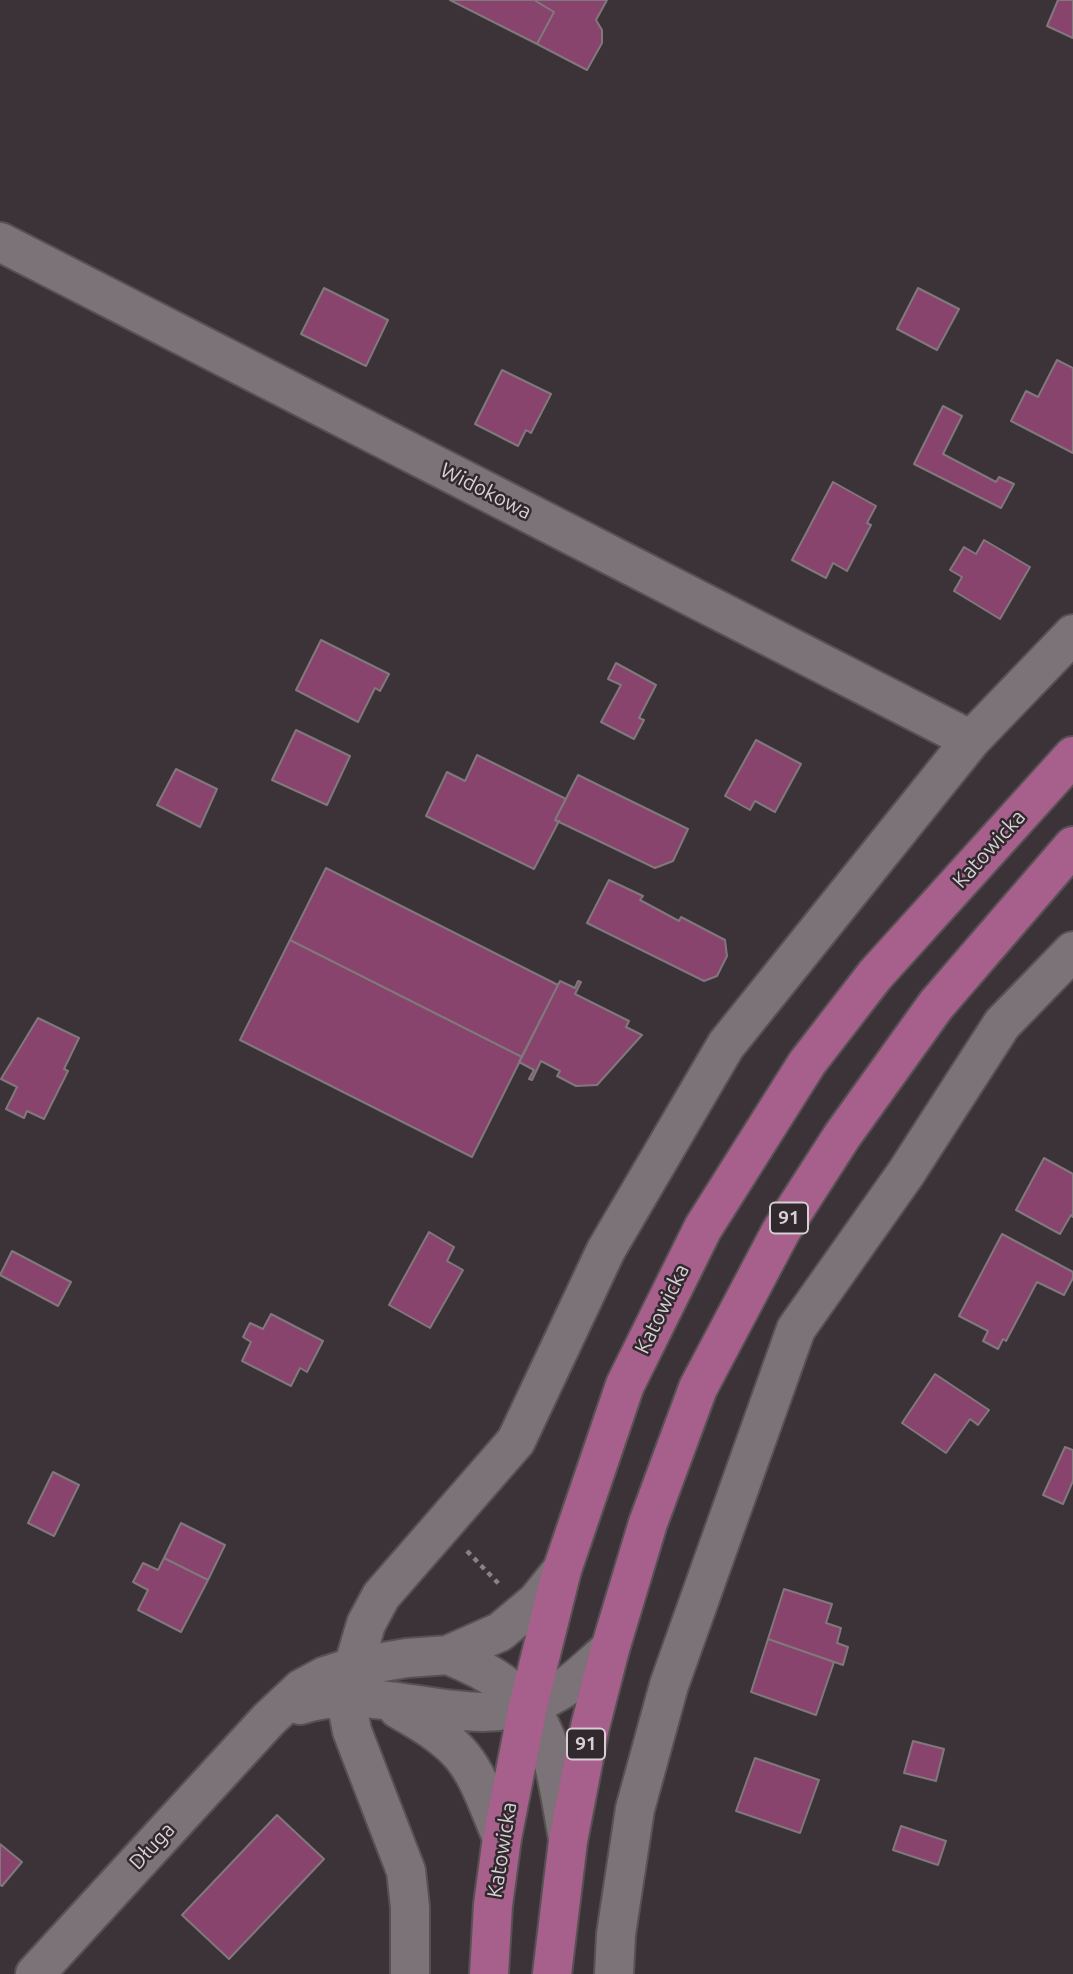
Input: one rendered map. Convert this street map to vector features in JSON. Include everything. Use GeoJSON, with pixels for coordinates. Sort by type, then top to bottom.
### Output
{"type":"FeatureCollection","features":[{"type":"Feature","properties":{"kind":"main road","name":"Katowicka"},"geometry":{"type":"LineString","coordinates":[[489,1974],[493,1905],[502,1838],[528,1706],[562,1570],[625,1385],[703,1227],[807,1063],[875,975],[1073,756]]}},
{"type":"Feature","properties":{"kind":"main road","name":"91"},"geometry":{"type":"LineString","coordinates":[[552,1974],[568,1841],[590,1727],[648,1523],[698,1388],[781,1231],[835,1145],[936,1005],[1073,846]]}},
{"type":"Feature","properties":{"kind":"street","name":"Widokowa"},"geometry":{"type":"LineString","coordinates":[[0,242],[971,740]]}},
{"type":"Feature","properties":{"kind":"street"},"geometry":{"type":"LineString","coordinates":[[410,1974],[410,1907],[406,1871],[352,1731],[360,1687],[366,1624],[381,1596],[516,1441],[606,1250],[726,1045],[971,740],[1073,634]]}},
{"type":"Feature","properties":{"kind":"street"},"geometry":{"type":"LineString","coordinates":[[614,1974],[616,1934],[635,1809],[669,1685],[796,1329],[906,1173],[1002,1024],[1073,951]]}},
{"type":"Feature","properties":{"kind":"street","name":"Długa"},"geometry":{"type":"LineString","coordinates":[[360,1687],[448,1655],[500,1632],[537,1601],[562,1570]]}},
{"type":"Feature","properties":{"kind":"street","name":"Długa"},"geometry":{"type":"LineString","coordinates":[[35,1974],[269,1719],[300,1689],[325,1676],[360,1687],[480,1713],[528,1706],[556,1694],[610,1649]]}},
{"type":"Feature","properties":{"kind":"street"},"geometry":{"type":"LineString","coordinates":[[448,1655],[497,1677],[528,1706],[548,1742],[568,1841]]}},
{"type":"Feature","properties":{"kind":"street"},"geometry":{"type":"LineString","coordinates":[[360,1687],[433,1729],[458,1749],[476,1776],[502,1838]]}},
{"type":"Feature","properties":{"kind":"building"},"geometry":{"type":"Polygon","coordinates":[[[450,0],[534,0],[554,12],[537,44],[450,0]]]}},
{"type":"Feature","properties":{"kind":"building"},"geometry":{"type":"Polygon","coordinates":[[[534,0],[607,0],[596,20],[602,30],[602,43],[587,70],[537,44],[554,12],[534,0]]]}},
{"type":"Feature","properties":{"kind":"building"},"geometry":{"type":"Polygon","coordinates":[[[1058,0],[1073,0],[1073,38],[1047,26],[1058,0]]]}},
{"type":"Feature","properties":{"kind":"building"},"geometry":{"type":"Polygon","coordinates":[[[324,288],[388,320],[366,366],[301,334],[324,288]]]}},
{"type":"Feature","properties":{"kind":"building"},"geometry":{"type":"Polygon","coordinates":[[[918,288],[959,309],[937,350],[897,329],[918,288]]]}},
{"type":"Feature","properties":{"kind":"building"},"geometry":{"type":"Polygon","coordinates":[[[1057,360],[1073,368],[1073,453],[1011,421],[1026,391],[1038,397],[1057,360]]]}},
{"type":"Feature","properties":{"kind":"building"},"geometry":{"type":"Polygon","coordinates":[[[502,370],[551,394],[531,433],[526,430],[518,446],[475,424],[502,370]]]}},
{"type":"Feature","properties":{"kind":"building"},"geometry":{"type":"Polygon","coordinates":[[[943,406],[962,416],[943,454],[996,482],[999,477],[1014,484],[1001,508],[914,464],[943,406]]]}},
{"type":"Feature","properties":{"kind":"building"},"geometry":{"type":"Polygon","coordinates":[[[833,482],[876,506],[867,523],[871,525],[847,571],[833,563],[826,578],[792,560],[833,482]]]}},
{"type":"Feature","properties":{"kind":"building"},"geometry":{"type":"Polygon","coordinates":[[[984,540],[1030,567],[1000,619],[954,591],[962,577],[950,570],[964,547],[976,554],[984,540]]]}},
{"type":"Feature","properties":{"kind":"building"},"geometry":{"type":"Polygon","coordinates":[[[321,640],[389,674],[380,691],[375,688],[358,722],[296,690],[321,640]]]}},
{"type":"Feature","properties":{"kind":"building"},"geometry":{"type":"Polygon","coordinates":[[[616,663],[656,685],[639,718],[644,720],[634,739],[601,722],[621,685],[608,679],[616,663]]]}},
{"type":"Feature","properties":{"kind":"building"},"geometry":{"type":"Polygon","coordinates":[[[296,730],[350,756],[327,805],[272,780],[296,730]]]}},
{"type":"Feature","properties":{"kind":"building"},"geometry":{"type":"Polygon","coordinates":[[[756,740],[801,764],[775,812],[755,801],[750,810],[725,796],[756,740]]]}},
{"type":"Feature","properties":{"kind":"building"},"geometry":{"type":"Polygon","coordinates":[[[477,755],[566,799],[555,820],[559,821],[534,869],[426,816],[447,772],[465,781],[477,755]]]}},
{"type":"Feature","properties":{"kind":"building"},"geometry":{"type":"Polygon","coordinates":[[[176,769],[217,789],[200,827],[157,805],[176,769]]]}},
{"type":"Feature","properties":{"kind":"building"},"geometry":{"type":"Polygon","coordinates":[[[578,775],[688,829],[673,861],[655,868],[555,820],[578,775]]]}},
{"type":"Feature","properties":{"kind":"building"},"geometry":{"type":"Polygon","coordinates":[[[326,868],[558,985],[522,1057],[290,940],[326,868]]]}},
{"type":"Feature","properties":{"kind":"building"},"geometry":{"type":"Polygon","coordinates":[[[609,880],[643,896],[640,900],[679,921],[681,917],[725,940],[727,956],[717,976],[704,981],[587,923],[609,880]]]}},
{"type":"Feature","properties":{"kind":"building"},"geometry":{"type":"Polygon","coordinates":[[[290,940],[522,1057],[472,1157],[240,1040],[290,940]]]}},
{"type":"Feature","properties":{"kind":"building"},"geometry":{"type":"Polygon","coordinates":[[[560,981],[575,988],[578,981],[581,982],[575,994],[629,1021],[626,1027],[642,1035],[597,1085],[576,1086],[557,1076],[560,1071],[541,1061],[532,1080],[529,1079],[534,1070],[519,1062],[560,981]]]}},
{"type":"Feature","properties":{"kind":"building"},"geometry":{"type":"Polygon","coordinates":[[[38,1018],[79,1038],[64,1069],[68,1071],[44,1119],[27,1111],[24,1118],[6,1109],[17,1087],[1,1079],[38,1018]]]}},
{"type":"Feature","properties":{"kind":"building"},"geometry":{"type":"Polygon","coordinates":[[[1044,1158],[1073,1174],[1073,1217],[1071,1215],[1060,1234],[1016,1210],[1044,1158]]]}},
{"type":"Feature","properties":{"kind":"building"},"geometry":{"type":"Polygon","coordinates":[[[429,1232],[454,1247],[447,1261],[463,1270],[430,1328],[389,1305],[429,1232]]]}},
{"type":"Feature","properties":{"kind":"building"},"geometry":{"type":"Polygon","coordinates":[[[1002,1234],[1073,1272],[1073,1278],[1064,1295],[1037,1282],[1006,1341],[1003,1339],[998,1349],[983,1341],[988,1331],[959,1316],[1002,1234]]]}},
{"type":"Feature","properties":{"kind":"building"},"geometry":{"type":"Polygon","coordinates":[[[12,1251],[71,1282],[58,1306],[0,1275],[12,1251]]]}},
{"type":"Feature","properties":{"kind":"building"},"geometry":{"type":"Polygon","coordinates":[[[271,1314],[323,1341],[307,1372],[300,1368],[291,1386],[242,1361],[251,1342],[243,1337],[250,1323],[263,1329],[271,1314]]]}},
{"type":"Feature","properties":{"kind":"building"},"geometry":{"type":"Polygon","coordinates":[[[935,1374],[989,1410],[978,1425],[970,1419],[946,1453],[902,1423],[935,1374]]]}},
{"type":"Feature","properties":{"kind":"building"},"geometry":{"type":"Polygon","coordinates":[[[1065,1447],[1073,1450],[1073,1481],[1063,1504],[1043,1495],[1065,1447]]]}},
{"type":"Feature","properties":{"kind":"building"},"geometry":{"type":"Polygon","coordinates":[[[53,1472],[79,1485],[54,1536],[28,1523],[53,1472]]]}},
{"type":"Feature","properties":{"kind":"building"},"geometry":{"type":"Polygon","coordinates":[[[181,1523],[225,1545],[208,1580],[164,1558],[181,1523]]]}},
{"type":"Feature","properties":{"kind":"building"},"geometry":{"type":"Polygon","coordinates":[[[164,1558],[208,1580],[181,1632],[138,1610],[148,1590],[133,1582],[143,1563],[158,1570],[164,1558]]]}},
{"type":"Feature","properties":{"kind":"building"},"geometry":{"type":"Polygon","coordinates":[[[784,1589],[832,1604],[826,1623],[841,1628],[837,1643],[848,1647],[843,1665],[768,1639],[784,1589]]]}},
{"type":"Feature","properties":{"kind":"building"},"geometry":{"type":"Polygon","coordinates":[[[768,1639],[834,1662],[816,1715],[751,1692],[768,1639]]]}},
{"type":"Feature","properties":{"kind":"building"},"geometry":{"type":"Polygon","coordinates":[[[913,1741],[944,1749],[936,1781],[904,1773],[913,1741]]]}},
{"type":"Feature","properties":{"kind":"building"},"geometry":{"type":"Polygon","coordinates":[[[755,1758],[819,1780],[800,1833],[736,1811],[755,1758]]]}},
{"type":"Feature","properties":{"kind":"building"},"geometry":{"type":"Polygon","coordinates":[[[277,1815],[324,1859],[229,1959],[182,1915],[277,1815]]]}},
{"type":"Feature","properties":{"kind":"building"},"geometry":{"type":"Polygon","coordinates":[[[901,1826],[946,1841],[938,1865],[893,1850],[901,1826]]]}},
{"type":"Feature","properties":{"kind":"building"},"geometry":{"type":"Polygon","coordinates":[[[0,1844],[22,1862],[2,1886],[0,1885],[0,1844]]]}}]}
